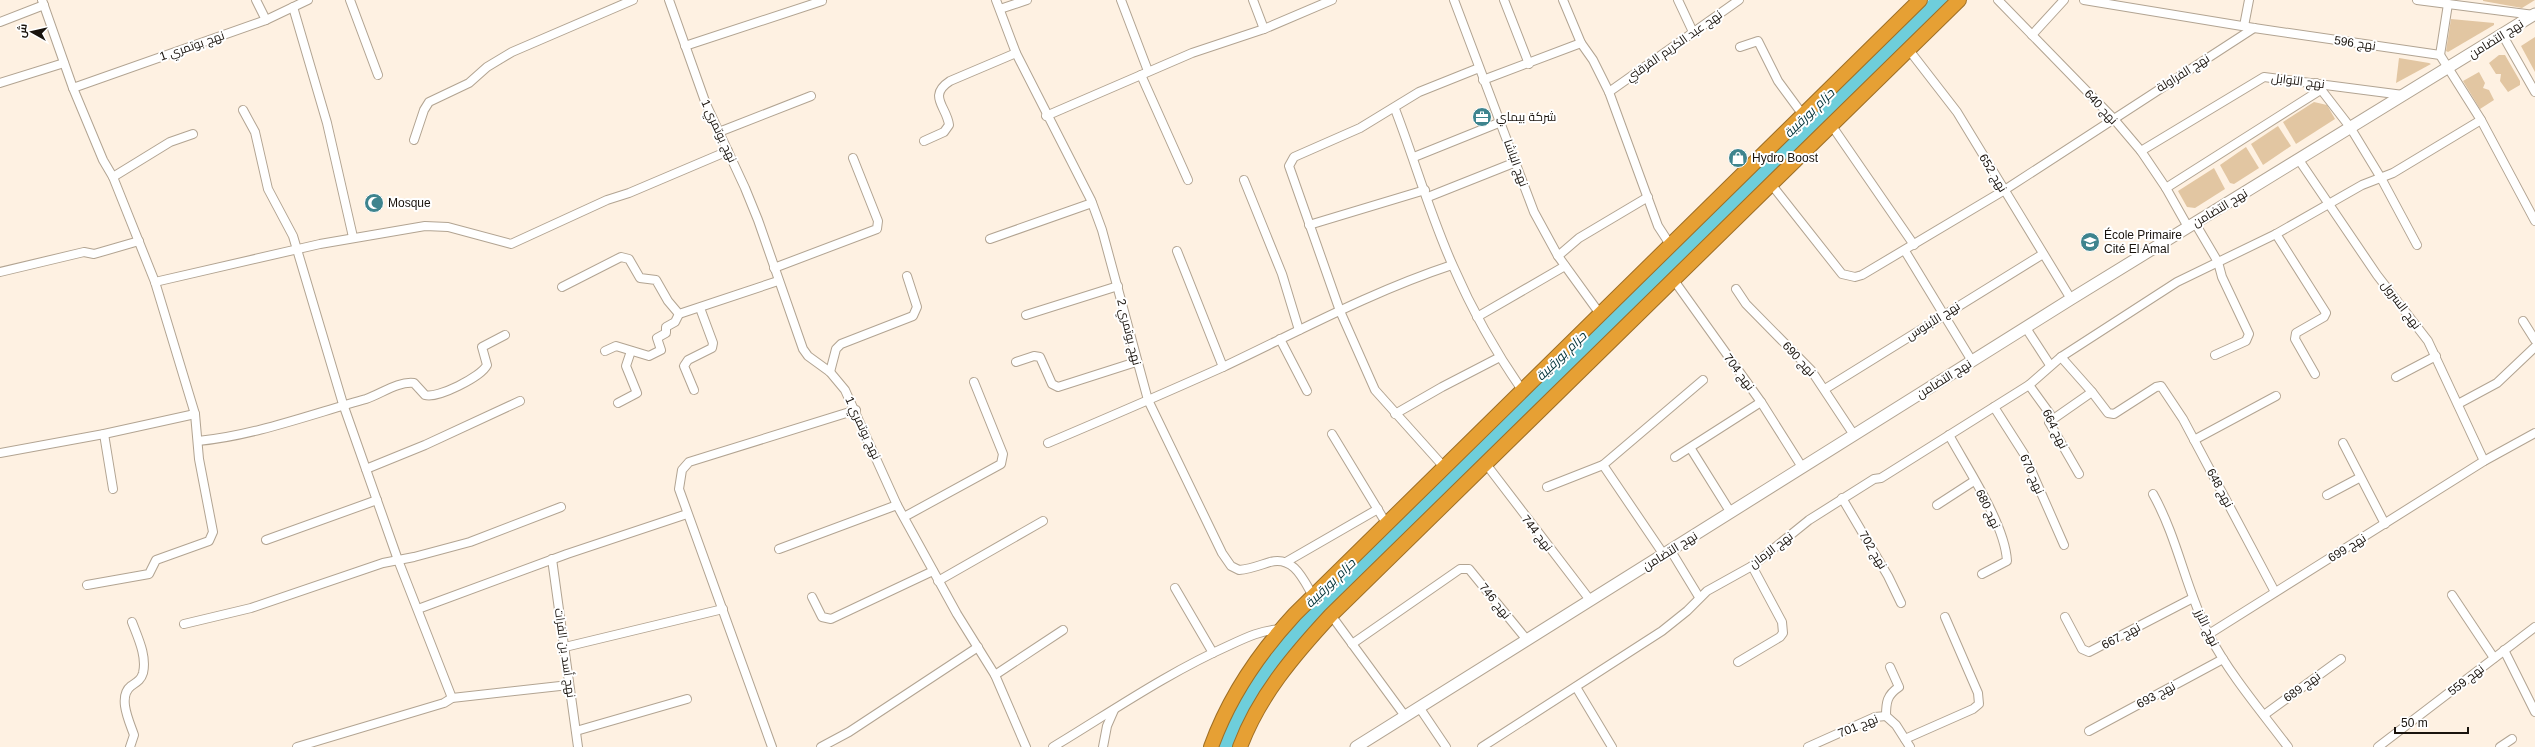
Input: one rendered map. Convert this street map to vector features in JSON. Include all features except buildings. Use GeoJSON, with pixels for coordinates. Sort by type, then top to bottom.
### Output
{"type":"FeatureCollection","features":[{"type":"Feature","properties":{"kind":"highway"},"geometry":{"type":"LineString","coordinates":[[1210,747],[1234,694],[1281,629],[1386,523],[1671,246],[1920,0]]}},
{"type":"Feature","properties":{"kind":"highway"},"geometry":{"type":"LineString","coordinates":[[1240,747],[1258,708],[1278,678],[1297,652],[1331,615],[1959,0]]}},
{"type":"Feature","properties":{"kind":"street"},"geometry":{"type":"LineString","coordinates":[[256,0],[266,20]]}},
{"type":"Feature","properties":{"kind":"street","name":"نهج بوتمري 1"},"geometry":{"type":"LineString","coordinates":[[73,88],[266,20],[308,0]]}},
{"type":"Feature","properties":{"kind":"street"},"geometry":{"type":"LineString","coordinates":[[350,0],[378,75]]}},
{"type":"Feature","properties":{"kind":"street"},"geometry":{"type":"LineString","coordinates":[[414,140],[424,110],[429,102],[469,83],[487,67],[512,52],[633,0]]}},
{"type":"Feature","properties":{"kind":"street","name":"نهج بوتمري 1"},"geometry":{"type":"LineString","coordinates":[[670,0],[706,104],[746,188],[803,349],[808,356],[830,372],[845,390],[856,410],[897,505],[938,581],[995,675],[1024,746]]}},
{"type":"Feature","properties":{"kind":"street"},"geometry":{"type":"LineString","coordinates":[[685,46],[822,0]]}},
{"type":"Feature","properties":{"kind":"street","name":"نهج بوتمري 2"},"geometry":{"type":"LineString","coordinates":[[996,0],[1016,53],[1046,116],[1092,203],[1102,230],[1118,286],[1136,362],[1148,400],[1222,553],[1231,566],[1241,570],[1271,562],[1286,562]]}},
{"type":"Feature","properties":{"kind":"street"},"geometry":{"type":"LineString","coordinates":[[1000,9],[1027,0]]}},
{"type":"Feature","properties":{"kind":"street"},"geometry":{"type":"LineString","coordinates":[[1121,0],[1145,73],[1188,180]]}},
{"type":"Feature","properties":{"kind":"street"},"geometry":{"type":"LineString","coordinates":[[1253,0],[1264,29]]}},
{"type":"Feature","properties":{"kind":"street"},"geometry":{"type":"LineString","coordinates":[[1046,116],[1192,53],[1264,29],[1332,0]]}},
{"type":"Feature","properties":{"kind":"street","name":"نهج الباشا"},"geometry":{"type":"LineString","coordinates":[[1454,0],[1534,212],[1558,256],[1600,314]]}},
{"type":"Feature","properties":{"kind":"street"},"geometry":{"type":"LineString","coordinates":[[1504,0],[1529,64]]}},
{"type":"Feature","properties":{"kind":"street"},"geometry":{"type":"LineString","coordinates":[[1563,0],[1581,43],[1593,60],[1609,92],[1658,226],[1671,246]]}},
{"type":"Feature","properties":{"kind":"street"},"geometry":{"type":"LineString","coordinates":[[1678,0],[1693,32]]}},
{"type":"Feature","properties":{"kind":"street","name":"نهج عبد الكريم القرقني"},"geometry":{"type":"LineString","coordinates":[[1609,92],[1739,0]]}},
{"type":"Feature","properties":{"kind":"street","name":"نهج 640"},"geometry":{"type":"LineString","coordinates":[[1998,0],[2113,118],[2141,151],[2218,262],[2222,277],[2248,334],[2246,341],[2215,355]]}},
{"type":"Feature","properties":{"kind":"street"},"geometry":{"type":"LineString","coordinates":[[2032,35],[2064,0]]}},
{"type":"Feature","properties":{"kind":"street","name":"نهج 596"},"geometry":{"type":"LineString","coordinates":[[2084,0],[2254,28],[2440,55]]}},
{"type":"Feature","properties":{"kind":"street"},"geometry":{"type":"LineString","coordinates":[[2244,26],[2249,0]]}},
{"type":"Feature","properties":{"kind":"street"},"geometry":{"type":"LineString","coordinates":[[2417,0],[2448,4],[2475,4],[2534,14]]}},
{"type":"Feature","properties":{"kind":"street"},"geometry":{"type":"LineString","coordinates":[[0,22],[43,3],[73,88],[103,160],[113,177],[155,282],[195,414],[199,459],[213,532],[209,541],[156,560],[149,574],[87,585]]}},
{"type":"Feature","properties":{"kind":"street"},"geometry":{"type":"LineString","coordinates":[[2448,4],[2440,55],[2481,120],[2535,221]]}},
{"type":"Feature","properties":{"kind":"street"},"geometry":{"type":"LineString","coordinates":[[294,6],[327,124],[353,237]]}},
{"type":"Feature","properties":{"kind":"street","name":"نهج التضامن"},"geometry":{"type":"LineString","coordinates":[[1356,747],[1590,600],[1668,553],[1802,467],[2071,299],[2299,160],[2350,127],[2448,69],[2534,14]]}},
{"type":"Feature","properties":{"kind":"street","name":"نهج الفراولة"},"geometry":{"type":"LineString","coordinates":[[1771,184],[1842,274],[1855,277],[1862,275],[1905,251],[2003,190],[2254,28]]}},
{"type":"Feature","properties":{"kind":"street"},"geometry":{"type":"LineString","coordinates":[[2502,34],[2535,92]]}},
{"type":"Feature","properties":{"kind":"street"},"geometry":{"type":"LineString","coordinates":[[1740,47],[1758,41],[1778,81],[1803,116]]}},
{"type":"Feature","properties":{"kind":"street"},"geometry":{"type":"LineString","coordinates":[[1483,80],[1529,64],[1581,43]]}},
{"type":"Feature","properties":{"kind":"street","name":"نهج 652"},"geometry":{"type":"LineString","coordinates":[[1909,50],[1956,112],[2071,299]]}},
{"type":"Feature","properties":{"kind":"street"},"geometry":{"type":"LineString","coordinates":[[924,141],[944,132],[949,125],[939,100],[942,87],[950,81],[1016,53]]}},
{"type":"Feature","properties":{"kind":"street"},"geometry":{"type":"LineString","coordinates":[[0,83],[64,63]]}},
{"type":"Feature","properties":{"kind":"street"},"geometry":{"type":"LineString","coordinates":[[1444,467],[1375,390],[1340,311],[1290,172],[1290,161],[1294,157],[1360,128],[1395,109],[1419,92],[1479,68]]}},
{"type":"Feature","properties":{"kind":"street","name":"نهج التوابل"},"geometry":{"type":"LineString","coordinates":[[2141,151],[2264,77],[2319,86],[2403,95]]}},
{"type":"Feature","properties":{"kind":"street"},"geometry":{"type":"LineString","coordinates":[[2166,188],[2319,86],[2350,127],[2381,178],[2416,245]]}},
{"type":"Feature","properties":{"kind":"street"},"geometry":{"type":"LineString","coordinates":[[719,132],[811,96]]}},
{"type":"Feature","properties":{"kind":"street"},"geometry":{"type":"LineString","coordinates":[[1395,109],[1414,157],[1452,265],[1477,318],[1522,390]]}},
{"type":"Feature","properties":{"kind":"street"},"geometry":{"type":"LineString","coordinates":[[243,110],[255,132],[268,189],[289,225],[298,249],[344,404],[366,469],[398,560],[452,698]]}},
{"type":"Feature","properties":{"kind":"street","name":"نهج الرمان"},"geometry":{"type":"LineString","coordinates":[[1482,747],[1662,631],[1687,611],[1699,597],[1752,566],[1809,520],[1874,478],[1881,478],[2029,385],[2050,365],[2061,357],[2177,282],[2276,234],[2362,185],[2393,174],[2481,120]]}},
{"type":"Feature","properties":{"kind":"street"},"geometry":{"type":"LineString","coordinates":[[1414,157],[1501,122]]}},
{"type":"Feature","properties":{"kind":"street"},"geometry":{"type":"LineString","coordinates":[[1832,126],[1914,245]]}},
{"type":"Feature","properties":{"kind":"street"},"geometry":{"type":"LineString","coordinates":[[113,177],[170,142],[193,134]]}},
{"type":"Feature","properties":{"kind":"street"},"geometry":{"type":"LineString","coordinates":[[155,282],[353,237],[425,226],[448,227],[511,244],[607,200],[629,193],[728,151]]}},
{"type":"Feature","properties":{"kind":"street"},"geometry":{"type":"LineString","coordinates":[[774,268],[877,229],[878,221],[853,158]]}},
{"type":"Feature","properties":{"kind":"street","name":"نهج السرول"},"geometry":{"type":"LineString","coordinates":[[2299,160],[2377,274],[2428,341],[2484,461]]}},
{"type":"Feature","properties":{"kind":"street"},"geometry":{"type":"LineString","coordinates":[[1309,225],[1427,194],[1516,162]]}},
{"type":"Feature","properties":{"kind":"street"},"geometry":{"type":"LineString","coordinates":[[1244,180],[1282,274],[1299,330]]}},
{"type":"Feature","properties":{"kind":"street"},"geometry":{"type":"LineString","coordinates":[[1558,256],[1579,238],[1648,197]]}},
{"type":"Feature","properties":{"kind":"street"},"geometry":{"type":"LineString","coordinates":[[990,239],[1092,203]]}},
{"type":"Feature","properties":{"kind":"street"},"geometry":{"type":"LineString","coordinates":[[2276,234],[2326,313],[2324,317],[2296,333],[2295,339],[2315,374]]}},
{"type":"Feature","properties":{"kind":"street"},"geometry":{"type":"LineString","coordinates":[[0,272],[84,252],[94,254],[139,241]]}},
{"type":"Feature","properties":{"kind":"street"},"geometry":{"type":"LineString","coordinates":[[1177,251],[1223,366]]}},
{"type":"Feature","properties":{"kind":"street"},"geometry":{"type":"LineString","coordinates":[[1905,251],[1972,362]]}},
{"type":"Feature","properties":{"kind":"street","name":"نهج الأبنوس"},"geometry":{"type":"LineString","coordinates":[[1825,389],[1943,314],[2043,254]]}},
{"type":"Feature","properties":{"kind":"street"},"geometry":{"type":"LineString","coordinates":[[562,286],[621,257],[629,259],[640,278],[656,280],[668,300],[679,314]]}},
{"type":"Feature","properties":{"kind":"street"},"geometry":{"type":"LineString","coordinates":[[1048,443],[1148,400],[1426,273],[1452,265]]}},
{"type":"Feature","properties":{"kind":"street"},"geometry":{"type":"LineString","coordinates":[[1477,318],[1565,266]]}},
{"type":"Feature","properties":{"kind":"street"},"geometry":{"type":"LineString","coordinates":[[830,372],[836,349],[841,344],[913,316],[917,307],[907,276]]}},
{"type":"Feature","properties":{"kind":"street","name":"نهج 704"},"geometry":{"type":"LineString","coordinates":[[1673,279],[1761,402],[1802,467]]}},
{"type":"Feature","properties":{"kind":"street"},"geometry":{"type":"LineString","coordinates":[[605,351],[616,346],[648,356],[661,350],[657,338],[666,333],[666,327],[675,322],[679,314],[778,281]]}},
{"type":"Feature","properties":{"kind":"street"},"geometry":{"type":"LineString","coordinates":[[1026,315],[1118,286]]}},
{"type":"Feature","properties":{"kind":"street","name":"نهج 690"},"geometry":{"type":"LineString","coordinates":[[1736,289],[1746,304],[1811,370],[1854,435]]}},
{"type":"Feature","properties":{"kind":"street"},"geometry":{"type":"LineString","coordinates":[[694,390],[684,366],[688,360],[712,348],[713,343],[700,308]]}},
{"type":"Feature","properties":{"kind":"street"},"geometry":{"type":"LineString","coordinates":[[2523,322],[2535,340]]}},
{"type":"Feature","properties":{"kind":"street"},"geometry":{"type":"LineString","coordinates":[[2026,328],[2050,365]]}},
{"type":"Feature","properties":{"kind":"street"},"geometry":{"type":"LineString","coordinates":[[198,441],[227,438],[367,398],[406,383],[414,383],[428,396],[445,391],[480,374],[487,365],[482,347],[505,334]]}},
{"type":"Feature","properties":{"kind":"street"},"geometry":{"type":"LineString","coordinates":[[1280,339],[1307,391]]}},
{"type":"Feature","properties":{"kind":"street"},"geometry":{"type":"LineString","coordinates":[[2458,404],[2497,383],[2535,347]]}},
{"type":"Feature","properties":{"kind":"street"},"geometry":{"type":"LineString","coordinates":[[618,403],[637,393],[626,366],[631,351]]}},
{"type":"Feature","properties":{"kind":"street"},"geometry":{"type":"LineString","coordinates":[[1016,362],[1034,356],[1040,357],[1052,384],[1058,388],[1136,362]]}},
{"type":"Feature","properties":{"kind":"street"},"geometry":{"type":"LineString","coordinates":[[2396,377],[2436,356]]}},
{"type":"Feature","properties":{"kind":"street"},"geometry":{"type":"LineString","coordinates":[[1395,414],[1442,387],[1500,357]]}},
{"type":"Feature","properties":{"kind":"street"},"geometry":{"type":"LineString","coordinates":[[2049,422],[2092,392],[2061,357]]}},
{"type":"Feature","properties":{"kind":"street"},"geometry":{"type":"LineString","coordinates":[[1547,487],[1603,465],[1703,380]]}},
{"type":"Feature","properties":{"kind":"street"},"geometry":{"type":"LineString","coordinates":[[904,517],[1000,464],[1003,454],[974,382]]}},
{"type":"Feature","properties":{"kind":"street","name":"نهج 664"},"geometry":{"type":"LineString","coordinates":[[2029,385],[2050,414],[2049,422],[2079,474]]}},
{"type":"Feature","properties":{"kind":"street","name":"نهج 648"},"geometry":{"type":"LineString","coordinates":[[2092,392],[2108,413],[2114,414],[2156,387],[2161,386],[2194,440],[2275,592]]}},
{"type":"Feature","properties":{"kind":"street"},"geometry":{"type":"LineString","coordinates":[[2194,440],[2276,396]]}},
{"type":"Feature","properties":{"kind":"street"},"geometry":{"type":"LineString","coordinates":[[366,469],[425,445],[520,401]]}},
{"type":"Feature","properties":{"kind":"street"},"geometry":{"type":"LineString","coordinates":[[1675,457],[1691,449],[1761,402]]}},
{"type":"Feature","properties":{"kind":"street","name":"نهج 670"},"geometry":{"type":"LineString","coordinates":[[1994,407],[2024,454],[2064,545]]}},
{"type":"Feature","properties":{"kind":"street"},"geometry":{"type":"LineString","coordinates":[[772,747],[723,609],[686,514],[678,484],[682,470],[689,462],[856,410]]}},
{"type":"Feature","properties":{"kind":"street"},"geometry":{"type":"LineString","coordinates":[[0,453],[104,434],[195,414]]}},
{"type":"Feature","properties":{"kind":"street","name":"نهج 699"},"geometry":{"type":"LineString","coordinates":[[2209,634],[2484,461],[2535,433]]}},
{"type":"Feature","properties":{"kind":"street"},"geometry":{"type":"LineString","coordinates":[[104,434],[113,489]]}},
{"type":"Feature","properties":{"kind":"street"},"geometry":{"type":"LineString","coordinates":[[1332,434],[1386,523]]}},
{"type":"Feature","properties":{"kind":"street","name":"نهج 680"},"geometry":{"type":"LineString","coordinates":[[1949,435],[1974,480],[2004,543],[2007,555],[2007,561],[1982,574]]}},
{"type":"Feature","properties":{"kind":"street"},"geometry":{"type":"LineString","coordinates":[[2342,443],[2359,478],[2385,524]]}},
{"type":"Feature","properties":{"kind":"street"},"geometry":{"type":"LineString","coordinates":[[1691,449],[1731,513]]}},
{"type":"Feature","properties":{"kind":"street","name":"نهج 744"},"geometry":{"type":"LineString","coordinates":[[1486,464],[1590,600]]}},
{"type":"Feature","properties":{"kind":"street"},"geometry":{"type":"LineString","coordinates":[[1603,465],[1699,597]]}},
{"type":"Feature","properties":{"kind":"street"},"geometry":{"type":"LineString","coordinates":[[2327,495],[2359,478]]}},
{"type":"Feature","properties":{"kind":"street"},"geometry":{"type":"LineString","coordinates":[[1937,504],[1974,480]]}},
{"type":"Feature","properties":{"kind":"street","name":"نهج الأرز"},"geometry":{"type":"LineString","coordinates":[[2153,494],[2170,529],[2193,598],[2209,634],[2223,659],[2288,747]]}},
{"type":"Feature","properties":{"kind":"street","name":"نهج 702"},"geometry":{"type":"LineString","coordinates":[[1842,498],[1888,576],[1901,603]]}},
{"type":"Feature","properties":{"kind":"street"},"geometry":{"type":"LineString","coordinates":[[266,540],[377,500]]}},
{"type":"Feature","properties":{"kind":"street"},"geometry":{"type":"LineString","coordinates":[[779,549],[897,505]]}},
{"type":"Feature","properties":{"kind":"street"},"geometry":{"type":"LineString","coordinates":[[184,624],[245,610],[383,563],[470,542],[561,507]]}},
{"type":"Feature","properties":{"kind":"street"},"geometry":{"type":"LineString","coordinates":[[1286,562],[1378,509]]}},
{"type":"Feature","properties":{"kind":"street"},"geometry":{"type":"LineString","coordinates":[[418,609],[552,559],[686,514]]}},
{"type":"Feature","properties":{"kind":"street"},"geometry":{"type":"LineString","coordinates":[[938,581],[1043,521]]}},
{"type":"Feature","properties":{"kind":"street","name":"نهج أسد بن الفرات"},"geometry":{"type":"LineString","coordinates":[[552,559],[578,747]]}},
{"type":"Feature","properties":{"kind":"street"},"geometry":{"type":"LineString","coordinates":[[1286,562],[1294,566],[1313,596]]}},
{"type":"Feature","properties":{"kind":"street"},"geometry":{"type":"LineString","coordinates":[[1738,662],[1780,637],[1783,633],[1782,622],[1752,566]]}},
{"type":"Feature","properties":{"kind":"street","name":"نهج 746"},"geometry":{"type":"LineString","coordinates":[[1352,644],[1460,569],[1469,569],[1527,640]]}},
{"type":"Feature","properties":{"kind":"street"},"geometry":{"type":"LineString","coordinates":[[812,597],[822,616],[831,619],[933,572]]}},
{"type":"Feature","properties":{"kind":"street"},"geometry":{"type":"LineString","coordinates":[[1175,588],[1213,653]]}},
{"type":"Feature","properties":{"kind":"street"},"geometry":{"type":"LineString","coordinates":[[2452,595],[2494,658]]}},
{"type":"Feature","properties":{"kind":"street","name":"نهج 667"},"geometry":{"type":"LineString","coordinates":[[2066,617],[2082,649],[2089,652],[2193,598]]}},
{"type":"Feature","properties":{"kind":"street"},"geometry":{"type":"LineString","coordinates":[[565,647],[723,609]]}},
{"type":"Feature","properties":{"kind":"street"},"geometry":{"type":"LineString","coordinates":[[1331,615],[1405,716]]}},
{"type":"Feature","properties":{"kind":"street"},"geometry":{"type":"LineString","coordinates":[[1905,739],[1974,709],[1979,704],[1978,693],[1945,617]]}},
{"type":"Feature","properties":{"kind":"street"},"geometry":{"type":"LineString","coordinates":[[130,747],[134,736],[126,711],[125,697],[130,687],[140,679],[144,665],[144,656],[132,622]]}},
{"type":"Feature","properties":{"kind":"street","name":"نهج 559"},"geometry":{"type":"LineString","coordinates":[[2378,747],[2535,627]]}},
{"type":"Feature","properties":{"kind":"street"},"geometry":{"type":"LineString","coordinates":[[1052,747],[1170,675],[1213,653],[1264,630],[1281,629]]}},
{"type":"Feature","properties":{"kind":"street"},"geometry":{"type":"LineString","coordinates":[[995,675],[1064,630]]}},
{"type":"Feature","properties":{"kind":"street"},"geometry":{"type":"LineString","coordinates":[[821,747],[849,732],[978,647]]}},
{"type":"Feature","properties":{"kind":"street"},"geometry":{"type":"LineString","coordinates":[[2504,650],[2535,712]]}},
{"type":"Feature","properties":{"kind":"street","name":"نهج 693"},"geometry":{"type":"LineString","coordinates":[[2089,731],[2223,659]]}},
{"type":"Feature","properties":{"kind":"street","name":"نهج 689"},"geometry":{"type":"LineString","coordinates":[[2264,715],[2341,659]]}},
{"type":"Feature","properties":{"kind":"street"},"geometry":{"type":"LineString","coordinates":[[1890,666],[1899,687],[1890,692],[1886,700],[1886,716],[1896,725],[1910,747]]}},
{"type":"Feature","properties":{"kind":"street"},"geometry":{"type":"LineString","coordinates":[[297,747],[444,703],[452,698],[569,685]]}},
{"type":"Feature","properties":{"kind":"street"},"geometry":{"type":"LineString","coordinates":[[1576,687],[1612,747]]}},
{"type":"Feature","properties":{"kind":"street"},"geometry":{"type":"LineString","coordinates":[[576,731],[687,699]]}},
{"type":"Feature","properties":{"kind":"street"},"geometry":{"type":"LineString","coordinates":[[1419,707],[1446,747]]}},
{"type":"Feature","properties":{"kind":"street"},"geometry":{"type":"LineString","coordinates":[[1102,747],[1107,726],[1115,709]]}},
{"type":"Feature","properties":{"kind":"street","name":"نهج 701"},"geometry":{"type":"LineString","coordinates":[[1808,747],[1875,717],[1886,716]]}},
{"type":"Feature","properties":{"kind":"street"},"geometry":{"type":"LineString","coordinates":[[2500,747],[2512,739]]}},
{"type":"Feature","properties":{"kind":"shaded area"},"geometry":{"type":"Polygon","coordinates":[[[2483,0],[2535,0],[2522,8],[2483,1],[2483,0]]]}},
{"type":"Feature","properties":{"kind":"shaded area"},"geometry":{"type":"Polygon","coordinates":[[[2451,19],[2494,23],[2494,25],[2448,52],[2446,51],[2451,19]]]}},
{"type":"Feature","properties":{"kind":"shaded area"},"geometry":{"type":"Polygon","coordinates":[[[2535,37],[2535,72],[2521,46],[2535,37]]]}},
{"type":"Feature","properties":{"kind":"shaded area"},"geometry":{"type":"Polygon","coordinates":[[[2499,55],[2505,55],[2520,81],[2520,85],[2508,92],[2500,81],[2501,74],[2496,74],[2489,63],[2499,55]]]}},
{"type":"Feature","properties":{"kind":"shaded area"},"geometry":{"type":"Polygon","coordinates":[[[2399,58],[2429,63],[2431,64],[2396,83],[2399,58]]]}},
{"type":"Feature","properties":{"kind":"shaded area"},"geometry":{"type":"Polygon","coordinates":[[[2479,72],[2485,83],[2483,88],[2489,90],[2494,100],[2480,109],[2463,81],[2479,72]]]}},
{"type":"Feature","properties":{"kind":"shaded area"},"geometry":{"type":"Polygon","coordinates":[[[2314,102],[2327,105],[2335,119],[2296,144],[2283,122],[2314,102]]]}},
{"type":"Feature","properties":{"kind":"shaded area"},"geometry":{"type":"Polygon","coordinates":[[[2278,126],[2291,146],[2263,165],[2251,144],[2278,126]]]}},
{"type":"Feature","properties":{"kind":"shaded area"},"geometry":{"type":"Polygon","coordinates":[[[2246,147],[2259,168],[2234,184],[2230,183],[2220,165],[2246,147]]]}},
{"type":"Feature","properties":{"kind":"shaded area"},"geometry":{"type":"Polygon","coordinates":[[[2214,168],[2225,189],[2195,208],[2187,207],[2178,191],[2214,168]]]}},
{"type":"Feature","properties":{"kind":"water"},"geometry":{"type":"Polygon","coordinates":[[[1929,0],[1951,0],[1360,582],[1234,747],[1216,747],[1246,685],[1292,626],[1929,0]]]}},
{"type":"Feature","properties":{"kind":"place","name":"شركة بيماي"},"geometry":{"type":"Point","coordinates":[1482,117]}},
{"type":"Feature","properties":{"kind":"place","name":"Hydro Boost"},"geometry":{"type":"Point","coordinates":[1738,158]}},
{"type":"Feature","properties":{"kind":"place","name":"Mosque"},"geometry":{"type":"Point","coordinates":[374,203]}},
{"type":"Feature","properties":{"kind":"place","name":"École Primaire Cité El Amal"},"geometry":{"type":"Point","coordinates":[2090,242]}},
{"type":"Feature","properties":{"kind":"water label","name":"حزام بورقيبة"},"geometry":{"type":"Point","coordinates":[1809,113]}},
{"type":"Feature","properties":{"kind":"water label","name":"حزام بورقيبة"},"geometry":{"type":"Point","coordinates":[1561,356]}},
{"type":"Feature","properties":{"kind":"water label","name":"حزام بورقيبة"},"geometry":{"type":"Point","coordinates":[1330,583]}}]}
